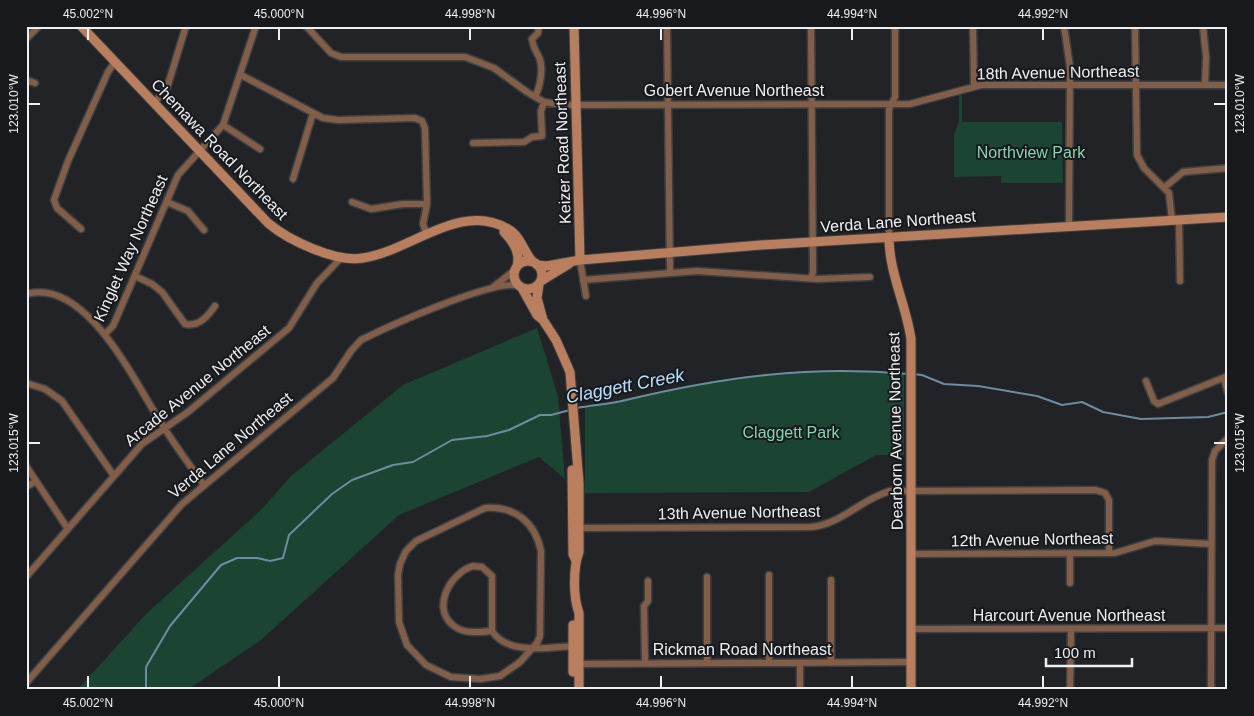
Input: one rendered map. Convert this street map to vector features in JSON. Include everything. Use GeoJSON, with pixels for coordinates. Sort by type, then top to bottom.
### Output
{"type":"FeatureCollection","features":[{"type":"Feature","properties":{"kind":"street"},"geometry":{"type":"LineString","coordinates":[[26,39],[39,26]]}},
{"type":"Feature","properties":{"kind":"street","name":"Chemawa Road Northeast"},"geometry":{"type":"LineString","coordinates":[[81,26],[199,151],[279,232],[306,245],[342,257],[357,259],[370,257],[427,235],[474,220],[490,222],[507,228],[517,237],[535,264]]}},
{"type":"Feature","properties":{"kind":"street"},"geometry":{"type":"LineString","coordinates":[[256,26],[223,125],[260,150]]}},
{"type":"Feature","properties":{"kind":"street","name":"Gobert Avenue Northeast"},"geometry":{"type":"LineString","coordinates":[[306,26],[331,53],[341,57],[465,57],[494,68],[544,102],[576,106],[811,103],[891,104]]}},
{"type":"Feature","properties":{"kind":"street"},"geometry":{"type":"LineString","coordinates":[[534,97],[540,84],[540,58],[532,48],[532,38],[538,33],[539,26]]}},
{"type":"Feature","properties":{"kind":"street","name":"Keizer Road Northeast"},"geometry":{"type":"LineString","coordinates":[[574,26],[576,261]]}},
{"type":"Feature","properties":{"kind":"street"},"geometry":{"type":"LineString","coordinates":[[667,26],[668,253],[670,273]]}},
{"type":"Feature","properties":{"kind":"street"},"geometry":{"type":"LineString","coordinates":[[811,26],[813,272],[811,278]]}},
{"type":"Feature","properties":{"kind":"street","name":"Dearborn Avenue Northeast"},"geometry":{"type":"LineString","coordinates":[[895,26],[895,97],[888,108],[889,237],[890,262],[909,326],[911,356],[911,690]]}},
{"type":"Feature","properties":{"kind":"street"},"geometry":{"type":"LineString","coordinates":[[973,26],[974,86]]}},
{"type":"Feature","properties":{"kind":"street"},"geometry":{"type":"LineString","coordinates":[[1064,26],[1069,57],[1070,86],[1069,226]]}},
{"type":"Feature","properties":{"kind":"street"},"geometry":{"type":"LineString","coordinates":[[1135,26],[1137,155],[1144,168],[1165,187],[1170,197],[1176,220],[1180,282]]}},
{"type":"Feature","properties":{"kind":"street"},"geometry":{"type":"LineString","coordinates":[[1203,26],[1206,58],[1205,85]]}},
{"type":"Feature","properties":{"kind":"street"},"geometry":{"type":"LineString","coordinates":[[154,103],[164,94],[167,88],[184,27]]}},
{"type":"Feature","properties":{"kind":"street"},"geometry":{"type":"LineString","coordinates":[[81,229],[56,208],[54,200],[75,145],[108,72],[115,62]]}},
{"type":"Feature","properties":{"kind":"street"},"geometry":{"type":"LineString","coordinates":[[241,75],[313,113],[338,120],[415,118],[422,120],[425,128],[427,204],[423,220],[427,235]]}},
{"type":"Feature","properties":{"kind":"street"},"geometry":{"type":"LineString","coordinates":[[26,80],[35,83]]}},
{"type":"Feature","properties":{"kind":"street","name":"18th Avenue Northeast"},"geometry":{"type":"LineString","coordinates":[[891,104],[919,103],[974,86],[1228,85]]}},
{"type":"Feature","properties":{"kind":"street"},"geometry":{"type":"LineString","coordinates":[[473,143],[524,142],[532,137],[542,136],[544,102]]}},
{"type":"Feature","properties":{"kind":"street"},"geometry":{"type":"LineString","coordinates":[[293,179],[313,113]]}},
{"type":"Feature","properties":{"kind":"street","name":"Kinglet Way Northeast"},"geometry":{"type":"LineString","coordinates":[[105,334],[113,326],[178,175],[223,125]]}},
{"type":"Feature","properties":{"kind":"street"},"geometry":{"type":"LineString","coordinates":[[1165,187],[1184,172],[1228,168]]}},
{"type":"Feature","properties":{"kind":"street"},"geometry":{"type":"LineString","coordinates":[[167,202],[188,211],[204,230]]}},
{"type":"Feature","properties":{"kind":"street"},"geometry":{"type":"LineString","coordinates":[[352,202],[371,209],[403,204],[427,204]]}},
{"type":"Feature","properties":{"kind":"street","name":"Verda Lane Northeast"},"geometry":{"type":"LineString","coordinates":[[535,264],[547,266],[576,261],[812,242],[1228,217]]}},
{"type":"Feature","properties":{"kind":"street"},"geometry":{"type":"LineString","coordinates":[[501,227],[517,250],[519,258],[514,278],[537,315],[543,320],[556,340],[570,372],[576,528],[573,554],[576,560],[577,606],[579,613],[573,690]]}},
{"type":"Feature","properties":{"kind":"street","name":"Arcade Avenue Northeast"},"geometry":{"type":"LineString","coordinates":[[26,577],[142,444],[188,412],[288,328],[316,283],[342,257]]}},
{"type":"Feature","properties":{"kind":"street"},"geometry":{"type":"LineString","coordinates":[[576,261],[583,280],[586,296]]}},
{"type":"Feature","properties":{"kind":"street","name":"Verda Lane Northeast"},"geometry":{"type":"LineString","coordinates":[[540,282],[576,261]]}},
{"type":"Feature","properties":{"kind":"street"},"geometry":{"type":"LineString","coordinates":[[516,268],[525,262],[535,264],[541,272],[537,298],[543,320]]}},
{"type":"Feature","properties":{"kind":"street","name":"Verda Lane Northeast"},"geometry":{"type":"LineString","coordinates":[[493,287],[516,268]]}},
{"type":"Feature","properties":{"kind":"street"},"geometry":{"type":"LineString","coordinates":[[583,280],[697,271],[811,278],[870,277]]}},
{"type":"Feature","properties":{"kind":"street"},"geometry":{"type":"LineString","coordinates":[[135,276],[152,284],[162,292],[185,324],[196,325],[215,306]]}},
{"type":"Feature","properties":{"kind":"street"},"geometry":{"type":"LineString","coordinates":[[521,287],[531,289],[540,282]]}},
{"type":"Feature","properties":{"kind":"street","name":"Verda Lane Northeast"},"geometry":{"type":"LineString","coordinates":[[26,683],[169,518],[204,484],[333,378],[351,351],[362,340],[493,287],[511,284],[521,287]]}},
{"type":"Feature","properties":{"kind":"street"},"geometry":{"type":"LineString","coordinates":[[26,294],[51,293],[65,298],[95,323],[105,334],[164,428],[204,484]]}},
{"type":"Feature","properties":{"kind":"street"},"geometry":{"type":"LineString","coordinates":[[1146,381],[1154,401],[1158,404],[1226,377],[1228,393]]}},
{"type":"Feature","properties":{"kind":"street"},"geometry":{"type":"LineString","coordinates":[[26,383],[45,389],[62,401],[114,476]]}},
{"type":"Feature","properties":{"kind":"street"},"geometry":{"type":"LineString","coordinates":[[1211,690],[1212,460],[1215,451],[1228,438]]}},
{"type":"Feature","properties":{"kind":"street"},"geometry":{"type":"LineString","coordinates":[[26,466],[68,529]]}},
{"type":"Feature","properties":{"kind":"street"},"geometry":{"type":"LineString","coordinates":[[26,487],[36,481]]}},
{"type":"Feature","properties":{"kind":"street","name":"13th Avenue Northeast"},"geometry":{"type":"LineString","coordinates":[[576,528],[822,526],[850,513],[881,494],[912,490],[1100,491],[1105,493],[1109,500],[1109,554]]}},
{"type":"Feature","properties":{"kind":"street"},"geometry":{"type":"LineString","coordinates":[[485,508],[509,510],[524,519],[535,533],[541,551],[540,636],[534,647],[511,670],[489,679],[466,680],[451,677],[432,669],[421,661],[407,645],[398,617],[399,570],[411,545],[422,537],[485,508]]}},
{"type":"Feature","properties":{"kind":"street","name":"12th Avenue Northeast"},"geometry":{"type":"LineString","coordinates":[[911,554],[1109,554],[1155,541],[1211,544]]}},
{"type":"Feature","properties":{"kind":"street"},"geometry":{"type":"LineString","coordinates":[[1070,554],[1070,583]]}},
{"type":"Feature","properties":{"kind":"street"},"geometry":{"type":"LineString","coordinates":[[492,631],[492,576],[482,567],[467,568],[454,577],[447,587],[445,601],[447,617],[455,627],[464,631],[492,631],[512,646],[576,646]]}},
{"type":"Feature","properties":{"kind":"street"},"geometry":{"type":"LineString","coordinates":[[769,663],[770,575]]}},
{"type":"Feature","properties":{"kind":"street"},"geometry":{"type":"LineString","coordinates":[[706,662],[708,577]]}},
{"type":"Feature","properties":{"kind":"street"},"geometry":{"type":"LineString","coordinates":[[831,580],[831,663]]}},
{"type":"Feature","properties":{"kind":"street"},"geometry":{"type":"LineString","coordinates":[[645,664],[644,606],[648,601],[648,581]]}},
{"type":"Feature","properties":{"kind":"street"},"geometry":{"type":"LineString","coordinates":[[1070,690],[1071,628]]}},
{"type":"Feature","properties":{"kind":"street","name":"Harcourt Avenue Northeast"},"geometry":{"type":"LineString","coordinates":[[911,629],[1228,628]]}},
{"type":"Feature","properties":{"kind":"street","name":"Rickman Road Northeast"},"geometry":{"type":"LineString","coordinates":[[576,664],[911,662]]}},
{"type":"Feature","properties":{"kind":"street"},"geometry":{"type":"LineString","coordinates":[[800,663],[800,690]]}},
{"type":"Feature","properties":{"kind":"street"},"geometry":{"type":"LineString","coordinates":[[576,664],[579,690]]}},
{"type":"Feature","properties":{"kind":"green space","name":"Northview Park"},"geometry":{"type":"Polygon","coordinates":[[[962,89],[962,122],[1062,122],[1063,183],[1001,183],[1001,176],[954,177],[954,135],[959,122],[959,90],[962,89]]]}},
{"type":"Feature","properties":{"kind":"green space"},"geometry":{"type":"Polygon","coordinates":[[[537,328],[558,396],[565,479],[539,457],[399,515],[261,640],[187,690],[77,690],[147,613],[261,510],[291,476],[403,385],[537,328]]]}},
{"type":"Feature","properties":{"kind":"green space","name":"Claggett Park"},"geometry":{"type":"Polygon","coordinates":[[[856,370],[904,373],[904,455],[876,455],[809,492],[585,493],[585,407],[745,376],[856,370]]]}},
{"type":"Feature","properties":{"kind":"waterway","name":"Claggett Creek"},"geometry":{"type":"LineString","coordinates":[[577,408],[731,379],[766,375],[836,371],[909,374]]}},
{"type":"Feature","properties":{"kind":"waterway","name":"Claggett Creek"},"geometry":{"type":"LineString","coordinates":[[913,374],[922,375],[944,384],[978,386],[1037,396],[1062,405],[1082,402],[1103,412],[1141,419],[1208,417],[1228,412]]}},
{"type":"Feature","properties":{"kind":"waterway","name":"Claggett Creek"},"geometry":{"type":"LineString","coordinates":[[146,690],[146,667],[170,626],[221,565],[237,558],[257,558],[270,561],[283,558],[289,535],[332,494],[352,480],[393,465],[413,462],[452,440],[487,436],[509,430],[540,415],[551,415],[570,410]]}}]}
